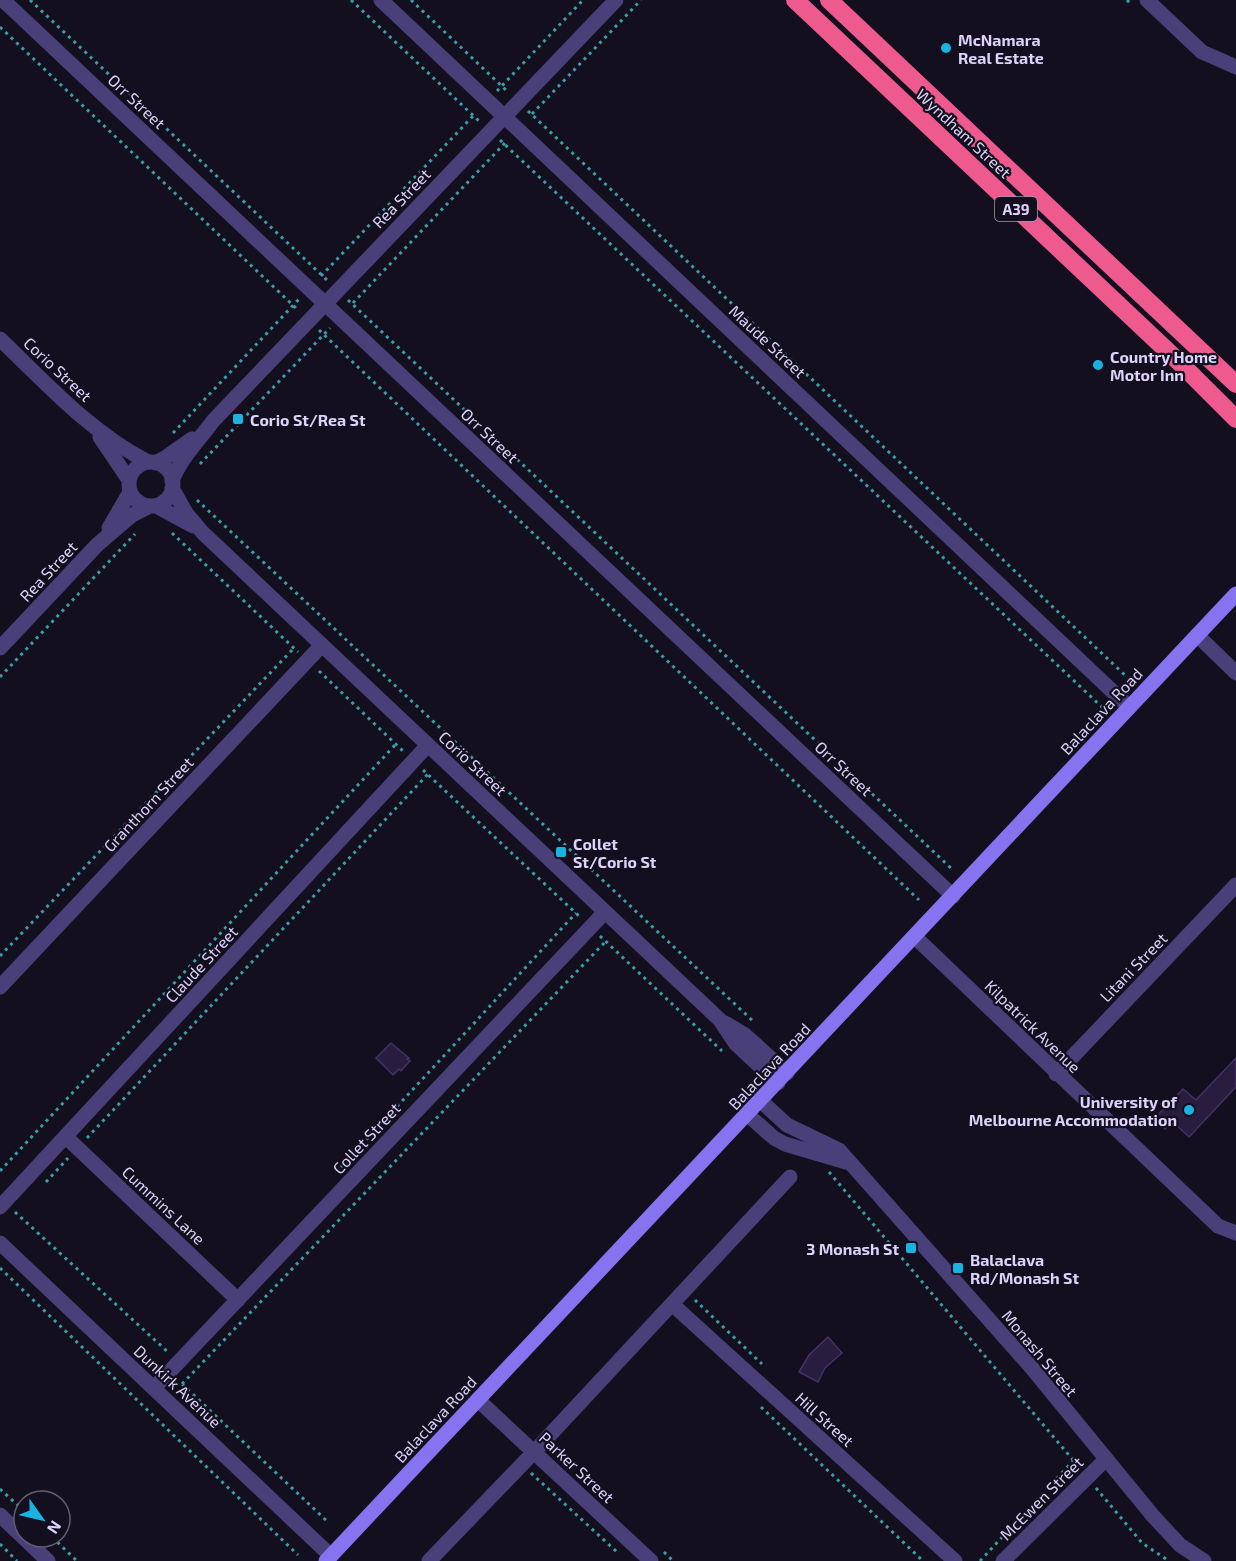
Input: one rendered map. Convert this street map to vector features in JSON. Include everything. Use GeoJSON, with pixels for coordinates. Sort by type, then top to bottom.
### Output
{"type":"FeatureCollection","features":[{"type":"Feature","properties":{"kind":"highway","name":"Wyndham Street"},"geometry":{"type":"LineString","coordinates":[[795,0],[1176,359],[1236,419]]}},
{"type":"Feature","properties":{"kind":"highway","name":"Wyndham Street"},"geometry":{"type":"LineString","coordinates":[[829,0],[1236,384]]}},
{"type":"Feature","properties":{"kind":"main road","name":"Balaclava Road"},"geometry":{"type":"LineString","coordinates":[[329,1558],[1236,594]]}},
{"type":"Feature","properties":{"kind":"street","name":"Orr Street"},"geometry":{"type":"LineString","coordinates":[[3,0],[953,896]]}},
{"type":"Feature","properties":{"kind":"street","name":"Maude Street"},"geometry":{"type":"LineString","coordinates":[[381,0],[1129,707]]}},
{"type":"Feature","properties":{"kind":"street","name":"Rea Street"},"geometry":{"type":"LineString","coordinates":[[172,484],[176,472],[213,422],[616,0]]}},
{"type":"Feature","properties":{"kind":"street"},"geometry":{"type":"LineString","coordinates":[[1147,0],[1202,52],[1236,67]]}},
{"type":"Feature","properties":{"kind":"street","name":"Corio Street"},"geometry":{"type":"LineString","coordinates":[[0,339],[91,425],[131,454],[151,462]]}},
{"type":"Feature","properties":{"kind":"street","name":"Rea Street"},"geometry":{"type":"LineString","coordinates":[[151,462],[182,447],[213,422]]}},
{"type":"Feature","properties":{"kind":"street","name":"Corio Street"},"geometry":{"type":"LineString","coordinates":[[91,425],[129,486]]}},
{"type":"Feature","properties":{"kind":"street"},"geometry":{"type":"LineString","coordinates":[[151,462],[166,469],[172,484],[167,499],[153,506],[138,502],[129,486],[136,468],[151,462]]}},
{"type":"Feature","properties":{"kind":"street","name":"Corio Street"},"geometry":{"type":"LineString","coordinates":[[172,484],[186,513],[203,533],[720,1020],[736,1044],[783,1078]]}},
{"type":"Feature","properties":{"kind":"street","name":"Rea Street"},"geometry":{"type":"LineString","coordinates":[[97,545],[116,518],[129,486]]}},
{"type":"Feature","properties":{"kind":"street","name":"Rea Street"},"geometry":{"type":"LineString","coordinates":[[0,648],[97,545],[132,515],[153,506]]}},
{"type":"Feature","properties":{"kind":"street","name":"Corio Street"},"geometry":{"type":"LineString","coordinates":[[153,506],[203,533]]}},
{"type":"Feature","properties":{"kind":"street"},"geometry":{"type":"LineString","coordinates":[[1197,635],[1236,673]]}},
{"type":"Feature","properties":{"kind":"street","name":"Granthorn Street"},"geometry":{"type":"LineString","coordinates":[[0,987],[322,645]]}},
{"type":"Feature","properties":{"kind":"street","name":"Claude Street"},"geometry":{"type":"LineString","coordinates":[[0,1207],[428,745]]}},
{"type":"Feature","properties":{"kind":"street","name":"Litani Street"},"geometry":{"type":"LineString","coordinates":[[1056,1074],[1236,885]]}},
{"type":"Feature","properties":{"kind":"street","name":"Collet Street"},"geometry":{"type":"LineString","coordinates":[[154,1388],[605,912]]}},
{"type":"Feature","properties":{"kind":"street","name":"Kilpatrick Avenue"},"geometry":{"type":"LineString","coordinates":[[915,937],[1056,1074],[1218,1226],[1236,1233]]}},
{"type":"Feature","properties":{"kind":"street","name":"Monash Street"},"geometry":{"type":"LineString","coordinates":[[761,1101],[787,1125],[839,1150],[1031,1367],[1153,1516],[1180,1545],[1204,1561]]}},
{"type":"Feature","properties":{"kind":"street"},"geometry":{"type":"LineString","coordinates":[[748,1114],[774,1138],[785,1144],[851,1164]]}},
{"type":"Feature","properties":{"kind":"street","name":"Cummins Lane"},"geometry":{"type":"LineString","coordinates":[[66,1137],[237,1300]]}},
{"type":"Feature","properties":{"kind":"street"},"geometry":{"type":"LineString","coordinates":[[429,1561],[534,1452],[790,1177]]}},
{"type":"Feature","properties":{"kind":"street","name":"Dunkirk Avenue"},"geometry":{"type":"LineString","coordinates":[[0,1243],[329,1558]]}},
{"type":"Feature","properties":{"kind":"street","name":"Hill Street"},"geometry":{"type":"LineString","coordinates":[[672,1304],[955,1561]]}},
{"type":"Feature","properties":{"kind":"street","name":"Parker Street"},"geometry":{"type":"LineString","coordinates":[[478,1400],[651,1561]]}},
{"type":"Feature","properties":{"kind":"street","name":"McEwen Street"},"geometry":{"type":"LineString","coordinates":[[1003,1561],[1105,1460]]}},
{"type":"Feature","properties":{"kind":"street"},"geometry":{"type":"LineString","coordinates":[[0,1515],[48,1561]]}},
{"type":"Feature","properties":{"kind":"path"},"geometry":{"type":"LineString","coordinates":[[30,0],[953,870]]}},
{"type":"Feature","properties":{"kind":"path"},"geometry":{"type":"LineString","coordinates":[[351,0],[1104,709]]}},
{"type":"Feature","properties":{"kind":"path"},"geometry":{"type":"LineString","coordinates":[[411,0],[1129,679]]}},
{"type":"Feature","properties":{"kind":"path"},"geometry":{"type":"LineString","coordinates":[[168,439],[583,0]]}},
{"type":"Feature","properties":{"kind":"path"},"geometry":{"type":"LineString","coordinates":[[198,466],[641,0]]}},
{"type":"Feature","properties":{"kind":"path"},"geometry":{"type":"LineString","coordinates":[[0,27],[919,900]]}},
{"type":"Feature","properties":{"kind":"path"},"geometry":{"type":"LineString","coordinates":[[190,493],[754,1022]]}},
{"type":"Feature","properties":{"kind":"path"},"geometry":{"type":"LineString","coordinates":[[0,677],[137,531]]}},
{"type":"Feature","properties":{"kind":"path"},"geometry":{"type":"LineString","coordinates":[[171,531],[724,1053]]}},
{"type":"Feature","properties":{"kind":"path"},"geometry":{"type":"LineString","coordinates":[[0,956],[294,648]]}},
{"type":"Feature","properties":{"kind":"path"},"geometry":{"type":"LineString","coordinates":[[0,1171],[396,744]]}},
{"type":"Feature","properties":{"kind":"path"},"geometry":{"type":"LineString","coordinates":[[39,1189],[428,774]]}},
{"type":"Feature","properties":{"kind":"path"},"geometry":{"type":"LineString","coordinates":[[340,1167],[576,914]]}},
{"type":"Feature","properties":{"kind":"path"},"geometry":{"type":"LineString","coordinates":[[182,1384],[606,941]]}},
{"type":"Feature","properties":{"kind":"path"},"geometry":{"type":"LineString","coordinates":[[828,1170],[1142,1543],[1169,1561]]}},
{"type":"Feature","properties":{"kind":"path"},"geometry":{"type":"LineString","coordinates":[[0,1268],[298,1555]]}},
{"type":"Feature","properties":{"kind":"path"},"geometry":{"type":"LineString","coordinates":[[759,1405],[923,1561]]}},
{"type":"Feature","properties":{"kind":"path"},"geometry":{"type":"LineString","coordinates":[[980,1561],[1073,1461]]}},
{"type":"Feature","properties":{"kind":"path"},"geometry":{"type":"LineString","coordinates":[[530,1472],[618,1553]]}},
{"type":"Feature","properties":{"kind":"path"},"geometry":{"type":"LineString","coordinates":[[0,1489],[12,1500]]}},
{"type":"Feature","properties":{"kind":"path"},"geometry":{"type":"LineString","coordinates":[[0,1544],[17,1561]]}},
{"type":"Feature","properties":{"kind":"path"},"geometry":{"type":"LineString","coordinates":[[64,1549],[77,1561]]}},
{"type":"Feature","properties":{"kind":"building"},"geometry":{"type":"Polygon","coordinates":[[[391,1043],[410,1061],[401,1071],[399,1069],[393,1075],[376,1058],[391,1043]]]}},
{"type":"Feature","properties":{"kind":"building","name":"University of Melbourne Accommodation"},"geometry":{"type":"Polygon","coordinates":[[[1236,1058],[1236,1087],[1189,1137],[1172,1121],[1165,1129],[1154,1119],[1183,1089],[1196,1100],[1236,1058]]]}},
{"type":"Feature","properties":{"kind":"building"},"geometry":{"type":"Polygon","coordinates":[[[828,1337],[842,1353],[825,1368],[818,1382],[799,1372],[809,1355],[828,1337]]]}},
{"type":"Feature","properties":{"kind":"place","name":"McNamara Real Estate"},"geometry":{"type":"Point","coordinates":[946,48]}},
{"type":"Feature","properties":{"kind":"place","name":"Country Home Motor Inn"},"geometry":{"type":"Point","coordinates":[1098,365]}},
{"type":"Feature","properties":{"kind":"place","name":"Corio St/Rea St"},"geometry":{"type":"Point","coordinates":[238,419]}},
{"type":"Feature","properties":{"kind":"place","name":"Collet St/Corio St"},"geometry":{"type":"Point","coordinates":[561,852]}},
{"type":"Feature","properties":{"kind":"place","name":"University of Melbourne Accommodation"},"geometry":{"type":"Point","coordinates":[1189,1110]}},
{"type":"Feature","properties":{"kind":"place","name":"3 Monash St"},"geometry":{"type":"Point","coordinates":[911,1248]}},
{"type":"Feature","properties":{"kind":"place","name":"Balaclava Rd/Monash St"},"geometry":{"type":"Point","coordinates":[958,1268]}}]}
